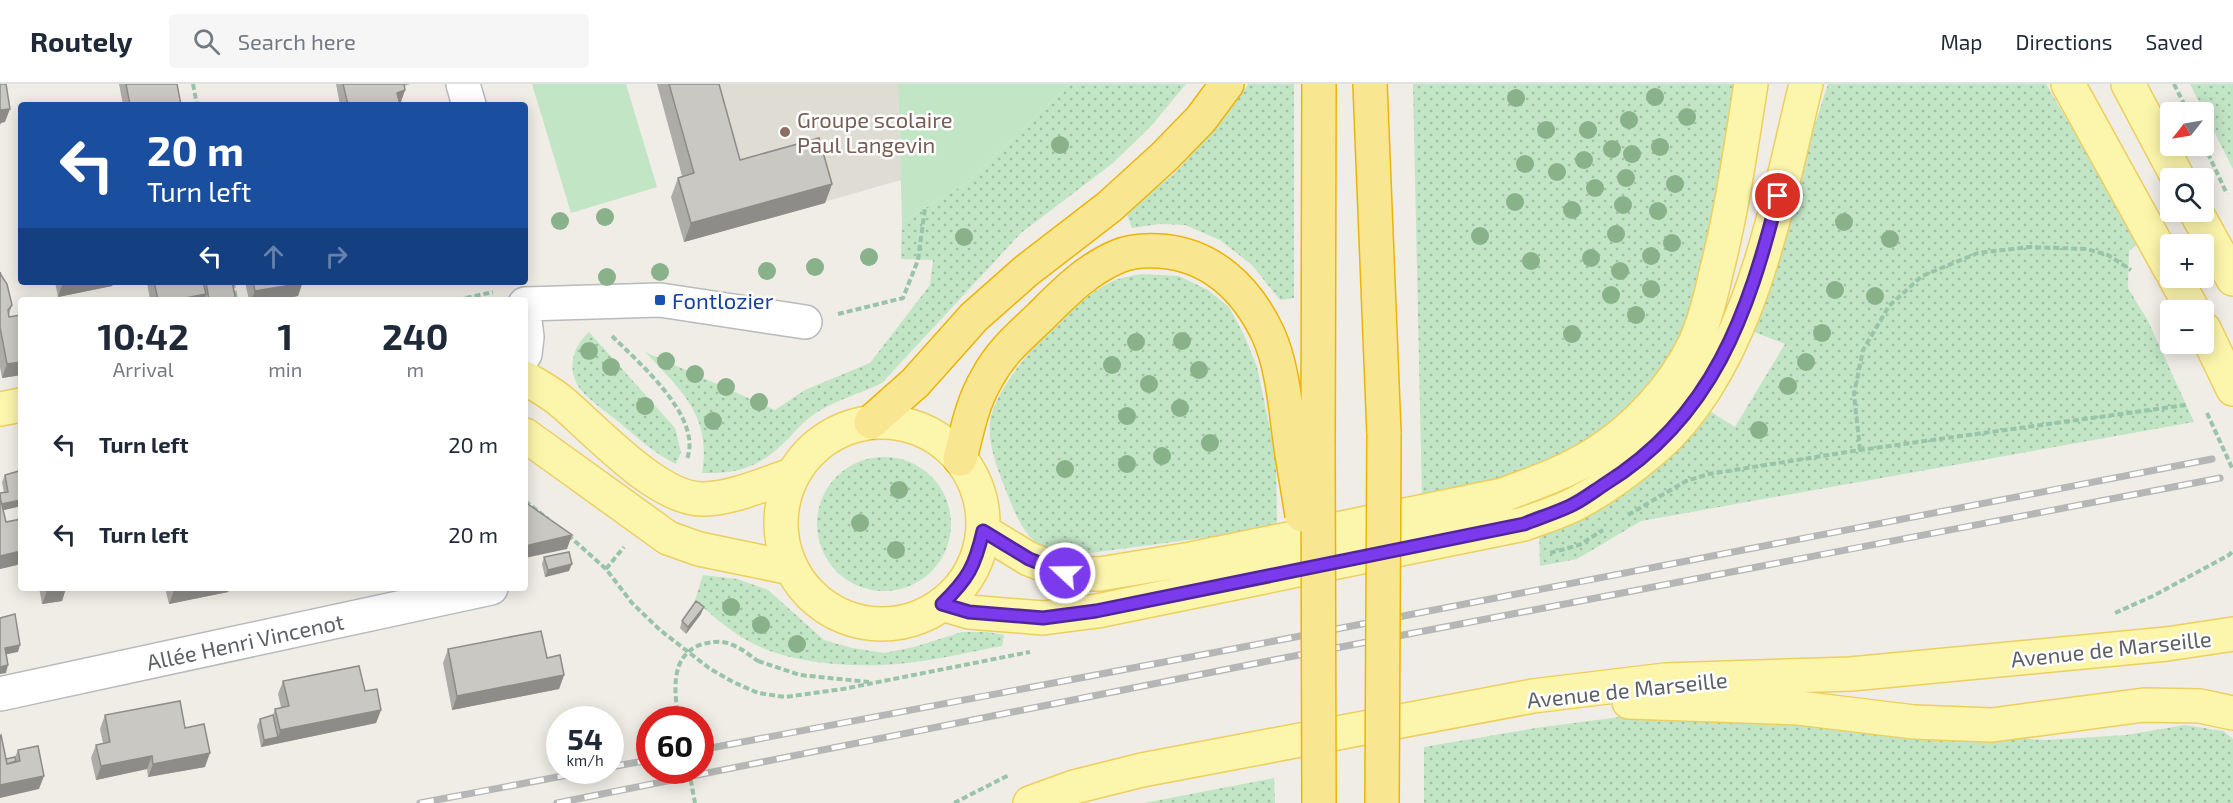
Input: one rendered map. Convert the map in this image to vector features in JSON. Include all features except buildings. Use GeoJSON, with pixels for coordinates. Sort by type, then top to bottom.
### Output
{"type":"FeatureCollection","features":[{"type":"Feature","properties":{"kind":"highway"},"geometry":{"type":"LineString","coordinates":[[871,422],[915,383],[974,317],[1026,271],[1109,207],[1164,157],[1201,119],[1227,84]]}},
{"type":"Feature","properties":{"kind":"highway"},"geometry":{"type":"LineString","coordinates":[[1319,84],[1305,452],[1317,603],[1320,694],[1319,803]]}},
{"type":"Feature","properties":{"kind":"highway"},"geometry":{"type":"LineString","coordinates":[[1370,84],[1384,434],[1382,803]]}},
{"type":"Feature","properties":{"kind":"highway"},"geometry":{"type":"LineString","coordinates":[[1376,211],[1379,84]]}},
{"type":"Feature","properties":{"kind":"highway"},"geometry":{"type":"LineString","coordinates":[[960,459],[974,404],[1000,356],[1086,274],[1119,256],[1134,251],[1150,250],[1185,254],[1198,260],[1227,278],[1244,295],[1269,336],[1305,452]]}},
{"type":"Feature","properties":{"kind":"highway"},"geometry":{"type":"LineString","coordinates":[[1383,601],[1403,803]]}},
{"type":"Feature","properties":{"kind":"highway"},"geometry":{"type":"LineString","coordinates":[[1304,803],[1320,694]]}},
{"type":"Feature","properties":{"kind":"main road"},"geometry":{"type":"LineString","coordinates":[[983,531],[1029,559],[1065,573],[1100,574],[1191,560],[1503,495],[1551,477],[1595,454],[1633,426],[1671,381],[1695,343],[1709,301],[1727,231],[1751,84]]}},
{"type":"Feature","properties":{"kind":"main road"},"geometry":{"type":"LineString","coordinates":[[942,604],[969,612],[1043,618],[1096,611],[1524,524],[1572,505],[1618,476],[1655,448],[1686,414],[1710,381],[1735,332],[1761,263],[1806,84]]}},
{"type":"Feature","properties":{"kind":"main road"},"geometry":{"type":"LineString","coordinates":[[2068,84],[2160,251]]}},
{"type":"Feature","properties":{"kind":"main road"},"geometry":{"type":"LineString","coordinates":[[2128,84],[2173,168]]}},
{"type":"Feature","properties":{"kind":"main road"},"geometry":{"type":"LineString","coordinates":[[2202,222],[2233,279]]}},
{"type":"Feature","properties":{"kind":"main road"},"geometry":{"type":"LineString","coordinates":[[2214,350],[2233,389]]}},
{"type":"Feature","properties":{"kind":"main road"},"geometry":{"type":"LineString","coordinates":[[528,380],[562,402],[651,480],[681,494],[701,499],[724,497],[792,475]]}},
{"type":"Feature","properties":{"kind":"main road"},"geometry":{"type":"LineString","coordinates":[[0,409],[18,406]]}},
{"type":"Feature","properties":{"kind":"main road"},"geometry":{"type":"LineString","coordinates":[[871,422],[896,423],[920,430],[942,442],[960,459],[973,481],[981,506],[983,531],[976,560],[962,585],[942,604],[916,618],[888,624],[858,622],[831,610],[808,592],[791,568],[782,537],[782,505],[792,475],[806,455],[825,439],[847,428],[871,422]]}},
{"type":"Feature","properties":{"kind":"main road"},"geometry":{"type":"LineString","coordinates":[[528,437],[668,538],[699,549],[791,568]]}},
{"type":"Feature","properties":{"kind":"main road","name":"Avenue de Marseille"},"geometry":{"type":"LineString","coordinates":[[1030,803],[1074,787],[1142,770],[1533,696],[1665,680],[1851,674],[2167,644],[2233,634]]}},
{"type":"Feature","properties":{"kind":"main road","name":"Avenue de Marseille"},"geometry":{"type":"LineString","coordinates":[[1088,803],[1141,788],[1534,714],[1629,702],[1799,708],[1914,722],[1992,725],[2144,705],[2200,706],[2233,712]]}},
{"type":"Feature","properties":{"kind":"street"},"geometry":{"type":"LineString","coordinates":[[463,84],[468,102]]}},
{"type":"Feature","properties":{"kind":"street"},"geometry":{"type":"LineString","coordinates":[[528,304],[660,300],[805,322]]}},
{"type":"Feature","properties":{"kind":"street","name":"Allée Henri Vincenot"},"geometry":{"type":"LineString","coordinates":[[0,694],[477,591]]}},
{"type":"Feature","properties":{"kind":"path"},"geometry":{"type":"LineString","coordinates":[[193,84],[196,102]]}},
{"type":"Feature","properties":{"kind":"path"},"geometry":{"type":"LineString","coordinates":[[2174,84],[2182,102]]}},
{"type":"Feature","properties":{"kind":"path"},"geometry":{"type":"LineString","coordinates":[[2209,156],[2228,196]]}},
{"type":"Feature","properties":{"kind":"path"},"geometry":{"type":"LineString","coordinates":[[805,322],[903,298],[918,260],[925,208]]}},
{"type":"Feature","properties":{"kind":"path"},"geometry":{"type":"LineString","coordinates":[[2138,279],[2132,270],[2108,255],[2087,249],[2029,247],[1978,253],[1922,276],[1889,306],[1863,350],[1854,394],[1860,450],[2186,405]]}},
{"type":"Feature","properties":{"kind":"path"},"geometry":{"type":"LineString","coordinates":[[593,302],[600,323],[669,394],[686,424],[690,452],[684,467]]}},
{"type":"Feature","properties":{"kind":"path"},"geometry":{"type":"LineString","coordinates":[[528,503],[549,520]]}},
{"type":"Feature","properties":{"kind":"path"},"geometry":{"type":"LineString","coordinates":[[565,533],[606,569],[632,603],[660,630],[689,652],[710,668],[733,682],[758,693],[786,697],[876,683],[800,675],[758,661],[730,644],[713,641],[696,646],[689,652],[682,658],[676,670],[678,706]]}},
{"type":"Feature","properties":{"kind":"path"},"geometry":{"type":"LineString","coordinates":[[606,569],[630,541]]}},
{"type":"Feature","properties":{"kind":"path"},"geometry":{"type":"LineString","coordinates":[[691,784],[695,803]]}},
{"type":"Feature","properties":{"kind":"shaded area","name":"Groupe scolaire Paul Langevin"},"geometry":{"type":"Polygon","coordinates":[[[657,84],[898,84],[901,180],[684,242],[671,197],[687,192],[657,84]]]}},
{"type":"Feature","properties":{"kind":"green space"},"geometry":{"type":"Polygon","coordinates":[[[532,84],[626,84],[657,187],[571,213],[532,84]]]}},
{"type":"Feature","properties":{"kind":"green space"},"geometry":{"type":"Polygon","coordinates":[[[898,84],[1070,84],[965,184],[902,222],[898,84]]]}},
{"type":"Feature","properties":{"kind":"green space"},"geometry":{"type":"Polygon","coordinates":[[[1070,84],[1186,84],[1152,125],[1113,163],[1021,233],[882,383],[834,403],[815,414],[769,456],[759,462],[739,470],[702,473],[704,453],[702,435],[691,405],[645,352],[775,410],[805,390],[870,363],[930,285],[933,260],[901,259],[902,222],[965,184],[1070,84]]]}},
{"type":"Feature","properties":{"kind":"green space"},"geometry":{"type":"Polygon","coordinates":[[[1248,84],[1294,84],[1294,298],[1280,300],[1252,265],[1220,240],[1185,225],[1159,224],[1132,228],[1126,212],[1175,173],[1232,108],[1248,84]]]}},
{"type":"Feature","properties":{"kind":"green space"},"geometry":{"type":"Polygon","coordinates":[[[1413,84],[1736,84],[1696,317],[1649,391],[1614,423],[1575,450],[1537,469],[1422,499],[1413,84]]]}},
{"type":"Feature","properties":{"kind":"green space"},"geometry":{"type":"Polygon","coordinates":[[[1828,84],[2046,84],[2139,243],[2129,251],[2128,288],[2148,321],[2160,347],[2160,354],[2163,354],[2194,422],[1641,521],[1577,559],[1540,566],[1539,531],[1705,408],[1735,427],[1785,344],[1749,330],[1828,84]]]}},
{"type":"Feature","properties":{"kind":"green space"},"geometry":{"type":"Polygon","coordinates":[[[2190,84],[2233,84],[2233,169],[2214,131],[2214,102],[2199,102],[2190,84]]]}},
{"type":"Feature","properties":{"kind":"green space"},"geometry":{"type":"Polygon","coordinates":[[[1142,274],[1179,276],[1208,290],[1229,307],[1244,335],[1257,367],[1276,458],[1277,528],[1075,555],[1051,550],[1040,545],[1028,534],[1015,511],[991,446],[991,416],[1008,380],[1056,323],[1107,284],[1142,274]]]}},
{"type":"Feature","properties":{"kind":"green space"},"geometry":{"type":"Polygon","coordinates":[[[589,332],[675,428],[681,452],[676,464],[647,445],[595,403],[576,383],[572,367],[575,352],[589,332]]]}},
{"type":"Feature","properties":{"kind":"green space"},"geometry":{"type":"Polygon","coordinates":[[[884,457],[910,462],[931,477],[946,498],[951,524],[946,550],[931,571],[910,586],[884,591],[858,586],[837,571],[822,550],[817,524],[822,498],[837,477],[858,462],[884,457]]]}},
{"type":"Feature","properties":{"kind":"green space"},"geometry":{"type":"Polygon","coordinates":[[[703,575],[737,579],[768,590],[824,640],[852,648],[884,653],[914,647],[962,632],[1004,635],[1002,646],[924,661],[881,665],[845,665],[790,657],[758,646],[741,637],[695,600],[703,575]]]}},
{"type":"Feature","properties":{"kind":"green space"},"geometry":{"type":"Polygon","coordinates":[[[1635,715],[1730,715],[1927,733],[2047,740],[2126,735],[2185,725],[2223,731],[2233,739],[2233,803],[1424,803],[1424,747],[1536,728],[1635,715]]]}},
{"type":"Feature","properties":{"kind":"green space"},"geometry":{"type":"Polygon","coordinates":[[[1274,778],[1275,803],[1144,803],[1274,778]]]}},
{"type":"Feature","properties":{"kind":"railway"},"geometry":{"type":"LineString","coordinates":[[714,747],[2212,459]]}},
{"type":"Feature","properties":{"kind":"railway"},"geometry":{"type":"LineString","coordinates":[[557,803],[1263,662],[2220,478]]}},
{"type":"Feature","properties":{"kind":"railway"},"geometry":{"type":"LineString","coordinates":[[624,765],[636,762]]}},
{"type":"Feature","properties":{"kind":"railway"},"geometry":{"type":"LineString","coordinates":[[420,803],[546,779]]}},
{"type":"Feature","properties":{"kind":"place","name":"Groupe scolaire Paul Langevin"},"geometry":{"type":"Point","coordinates":[785,132]}},
{"type":"Feature","properties":{"kind":"place","name":"Fontlozier"},"geometry":{"type":"Point","coordinates":[660,300]}},
{"type":"Feature","properties":{"kind":"route"},"geometry":{"type":"LineString","coordinates":[[1065,573],[1029,559],[983,531],[976,560],[962,585],[942,604],[969,612],[1043,618],[1096,611],[1524,524],[1572,505],[1618,476],[1655,448],[1686,414],[1710,381],[1735,332],[1761,263],[1778,196]]}}]}
